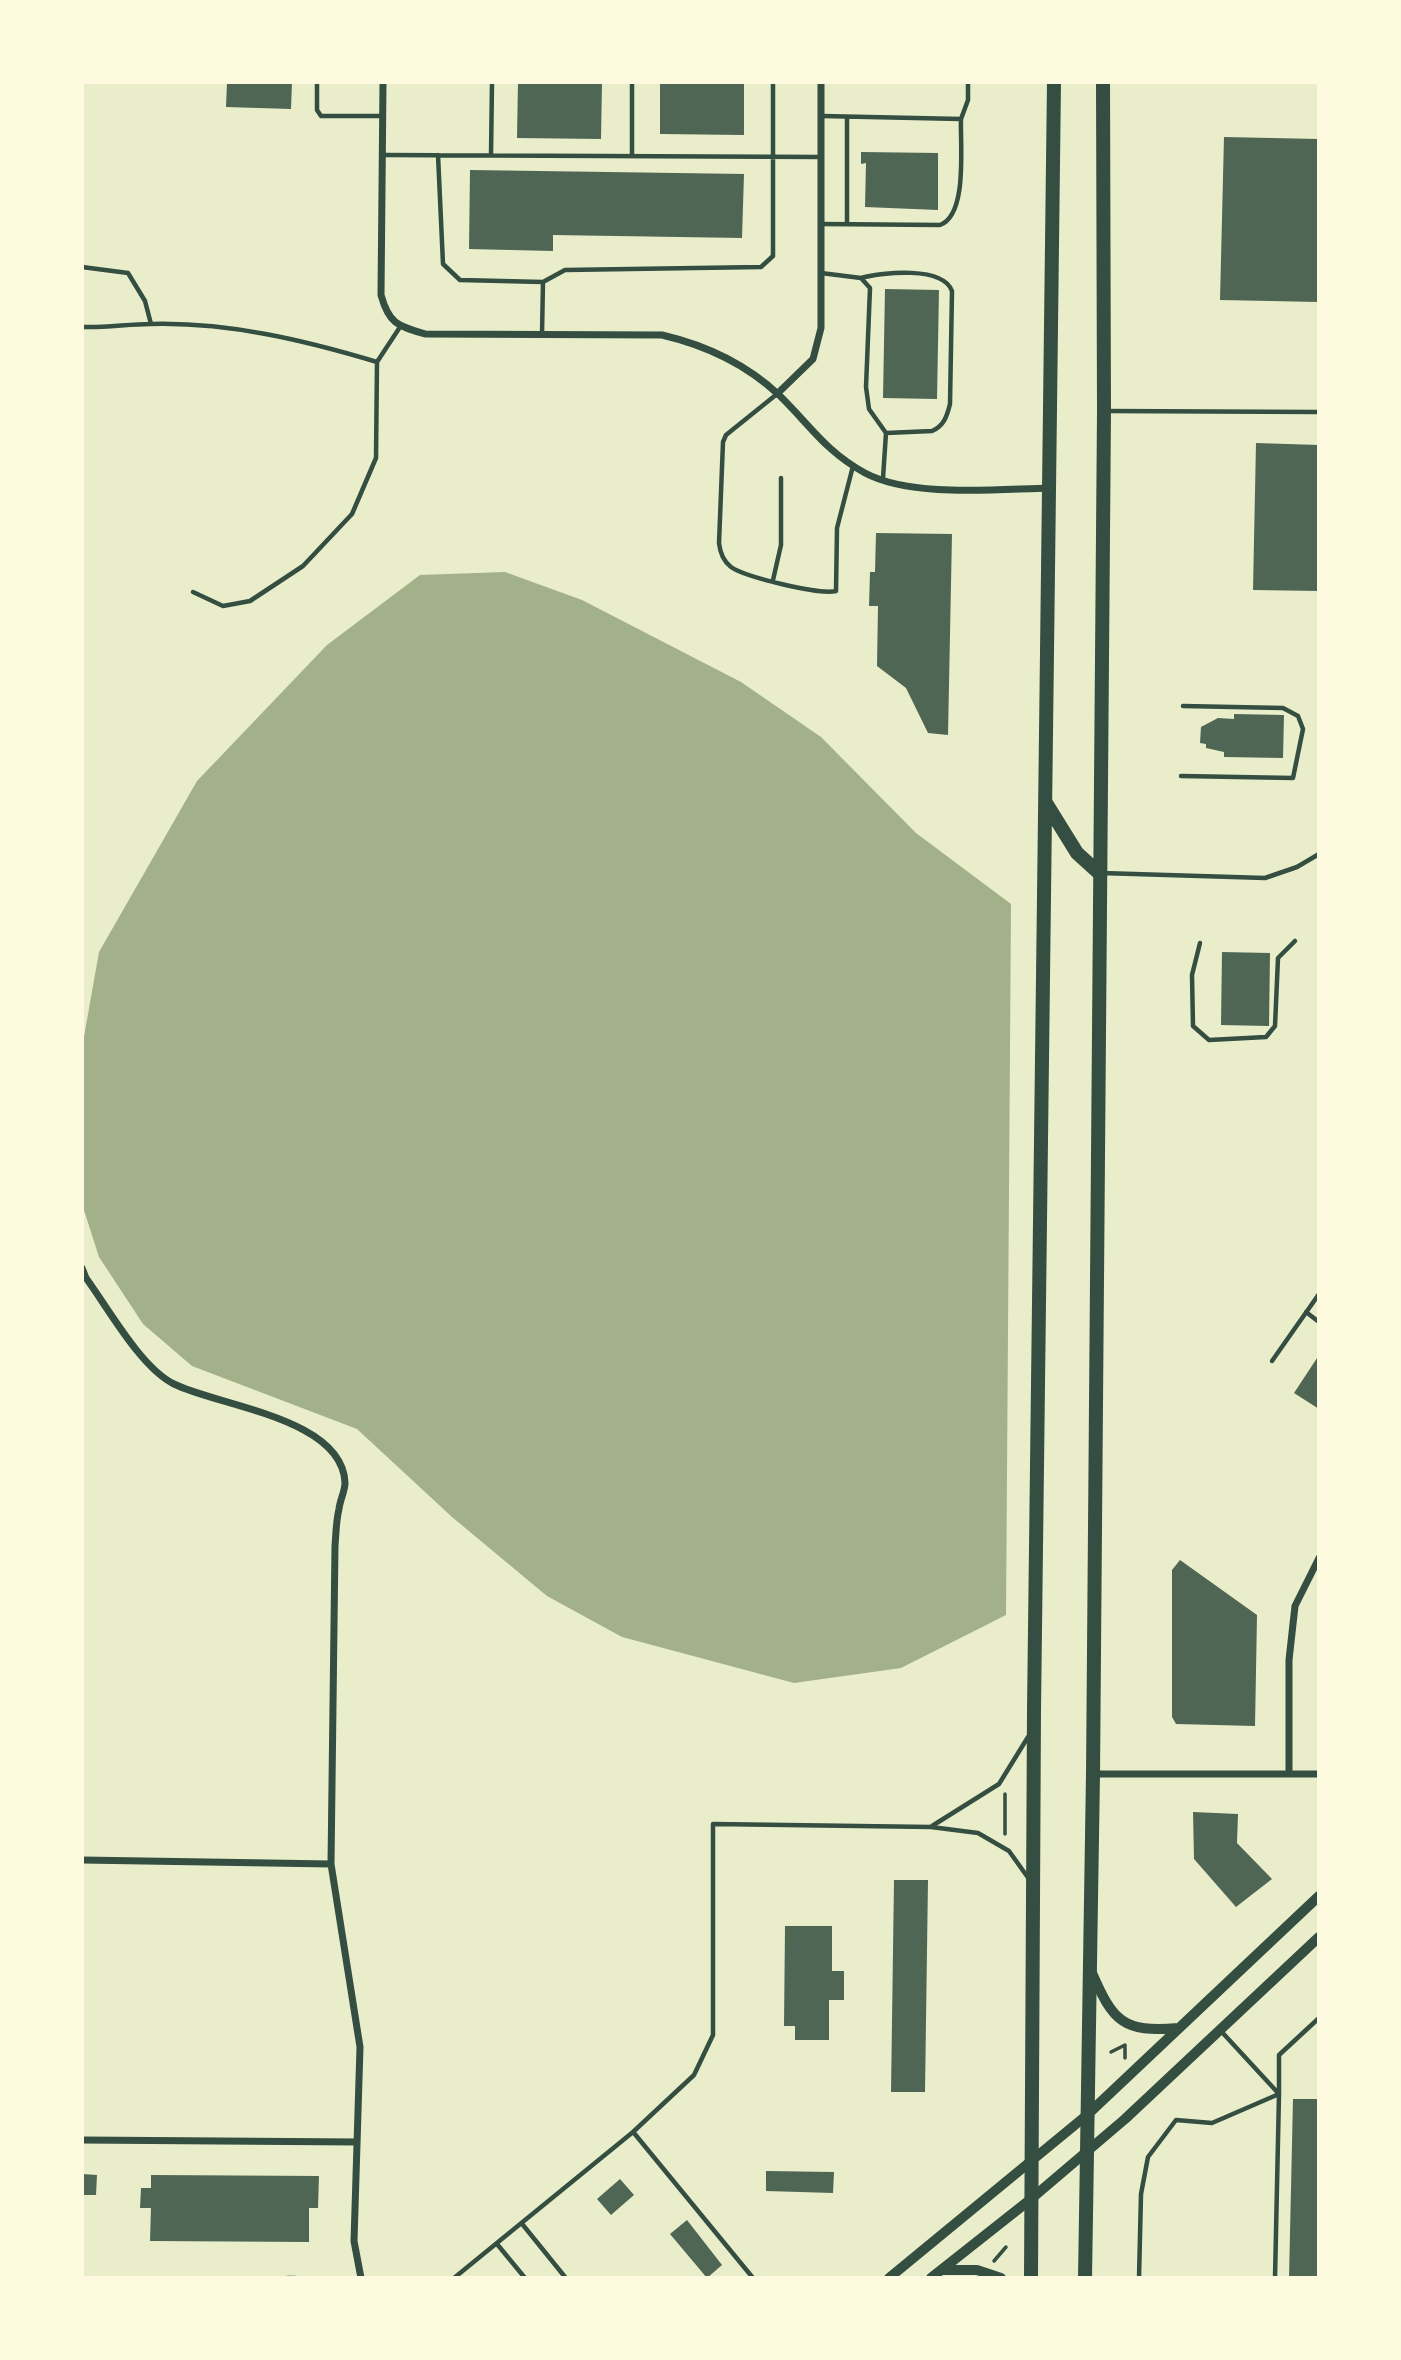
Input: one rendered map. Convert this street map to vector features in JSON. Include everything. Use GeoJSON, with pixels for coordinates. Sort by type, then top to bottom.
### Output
{"type":"FeatureCollection","features":[{"type":"Feature","properties":{"kind":"highway"},"geometry":{"type":"LineString","coordinates":[[1031,2278],[1034,1710],[1044,1070],[1054,82]]}},
{"type":"Feature","properties":{"kind":"highway"},"geometry":{"type":"LineString","coordinates":[[1085,2278],[1097,1292],[1104,411],[1103,82]]}},
{"type":"Feature","properties":{"kind":"highway"},"geometry":{"type":"LineString","coordinates":[[1045,801],[1077,853],[1099,873]]}},
{"type":"Feature","properties":{"kind":"street"},"geometry":{"type":"LineString","coordinates":[[383,82],[382,295],[386,314],[400,327],[425,334],[662,335],[699,344],[738,365],[777,394],[828,450],[883,478],[915,487],[1050,488]]}},
{"type":"Feature","properties":{"kind":"street"},"geometry":{"type":"LineString","coordinates":[[777,394],[813,359],[821,328],[821,82]]}},
{"type":"Feature","properties":{"kind":"street"},"geometry":{"type":"LineString","coordinates":[[82,1268],[86,1278],[150,1366],[173,1384],[276,1417],[325,1445],[341,1461],[345,1484],[339,1508],[335,1546],[331,1864],[360,2047],[354,2241],[361,2278]]}},
{"type":"Feature","properties":{"kind":"street"},"geometry":{"type":"LineString","coordinates":[[1289,1773],[1289,1660],[1295,1606],[1319,1558]]}},
{"type":"Feature","properties":{"kind":"street"},"geometry":{"type":"LineString","coordinates":[[1093,1774],[1319,1774]]}},
{"type":"Feature","properties":{"kind":"street"},"geometry":{"type":"LineString","coordinates":[[82,1860],[331,1864]]}},
{"type":"Feature","properties":{"kind":"street"},"geometry":{"type":"LineString","coordinates":[[889,2278],[1087,2115],[1319,1896]]}},
{"type":"Feature","properties":{"kind":"street"},"geometry":{"type":"LineString","coordinates":[[931,2278],[1086,2153],[1319,1937]]}},
{"type":"Feature","properties":{"kind":"street"},"geometry":{"type":"LineString","coordinates":[[1088,1965],[1108,2009],[1132,2026],[1150,2031],[1178,2028]]}},
{"type":"Feature","properties":{"kind":"street"},"geometry":{"type":"LineString","coordinates":[[82,2140],[357,2142]]}},
{"type":"Feature","properties":{"kind":"street"},"geometry":{"type":"LineString","coordinates":[[942,2270],[977,2270],[1001,2278]]}},
{"type":"Feature","properties":{"kind":"lane"},"geometry":{"type":"LineString","coordinates":[[317,82],[317,110],[321,116],[383,116]]}},
{"type":"Feature","properties":{"kind":"lane"},"geometry":{"type":"LineString","coordinates":[[491,155],[492,82]]}},
{"type":"Feature","properties":{"kind":"lane"},"geometry":{"type":"LineString","coordinates":[[632,82],[632,156]]}},
{"type":"Feature","properties":{"kind":"lane"},"geometry":{"type":"LineString","coordinates":[[438,155],[443,264],[460,280],[543,282],[565,270],[761,267],[772,256],[773,82]]}},
{"type":"Feature","properties":{"kind":"lane"},"geometry":{"type":"LineString","coordinates":[[821,224],[940,225],[950,219],[958,203],[961,119],[968,100],[968,82]]}},
{"type":"Feature","properties":{"kind":"lane"},"geometry":{"type":"LineString","coordinates":[[821,116],[961,119]]}},
{"type":"Feature","properties":{"kind":"lane"},"geometry":{"type":"LineString","coordinates":[[847,117],[847,224]]}},
{"type":"Feature","properties":{"kind":"lane"},"geometry":{"type":"LineString","coordinates":[[383,155],[821,157]]}},
{"type":"Feature","properties":{"kind":"lane"},"geometry":{"type":"LineString","coordinates":[[82,267],[128,273],[145,301],[151,324]]}},
{"type":"Feature","properties":{"kind":"lane"},"geometry":{"type":"LineString","coordinates":[[821,273],[861,278],[935,275],[949,285],[950,404],[947,416],[939,428],[932,431],[886,433]]}},
{"type":"Feature","properties":{"kind":"lane"},"geometry":{"type":"LineString","coordinates":[[861,278],[870,288],[866,387],[869,409],[886,433],[883,478]]}},
{"type":"Feature","properties":{"kind":"lane"},"geometry":{"type":"LineString","coordinates":[[542,335],[543,282]]}},
{"type":"Feature","properties":{"kind":"lane"},"geometry":{"type":"LineString","coordinates":[[82,327],[108,328],[151,324],[241,329],[377,362]]}},
{"type":"Feature","properties":{"kind":"lane"},"geometry":{"type":"LineString","coordinates":[[193,592],[223,606],[250,601],[303,566],[352,514],[376,458],[377,362],[400,327]]}},
{"type":"Feature","properties":{"kind":"lane"},"geometry":{"type":"LineString","coordinates":[[777,394],[726,435],[721,456],[720,553],[731,567],[795,588],[836,591],[837,528],[853,465]]}},
{"type":"Feature","properties":{"kind":"lane"},"geometry":{"type":"LineString","coordinates":[[1104,411],[1319,412]]}},
{"type":"Feature","properties":{"kind":"lane"},"geometry":{"type":"LineString","coordinates":[[773,580],[781,545],[782,478]]}},
{"type":"Feature","properties":{"kind":"lane"},"geometry":{"type":"LineString","coordinates":[[1181,776],[1293,778],[1303,729],[1298,716],[1283,708],[1183,706]]}},
{"type":"Feature","properties":{"kind":"lane"},"geometry":{"type":"LineString","coordinates":[[1099,873],[1265,878],[1297,867],[1319,854]]}},
{"type":"Feature","properties":{"kind":"lane"},"geometry":{"type":"LineString","coordinates":[[1200,943],[1192,975],[1193,1026],[1209,1040],[1266,1037],[1275,1026],[1278,958],[1296,941]]}},
{"type":"Feature","properties":{"kind":"lane"},"geometry":{"type":"LineString","coordinates":[[1272,1361],[1319,1294]]}},
{"type":"Feature","properties":{"kind":"lane"},"geometry":{"type":"LineString","coordinates":[[1306,1312],[1319,1322]]}},
{"type":"Feature","properties":{"kind":"lane"},"geometry":{"type":"LineString","coordinates":[[931,1827],[999,1784],[1027,1742],[1034,1710]]}},
{"type":"Feature","properties":{"kind":"lane"},"geometry":{"type":"LineString","coordinates":[[454,2278],[523,2225],[634,2132],[694,2075],[713,2035],[713,1824],[931,1827],[978,1833],[1009,1851],[1033,1885]]}},
{"type":"Feature","properties":{"kind":"lane"},"geometry":{"type":"LineString","coordinates":[[1275,2278],[1279,2055],[1319,2018]]}},
{"type":"Feature","properties":{"kind":"lane"},"geometry":{"type":"LineString","coordinates":[[1219,2029],[1279,2094]]}},
{"type":"Feature","properties":{"kind":"lane"},"geometry":{"type":"LineString","coordinates":[[1139,2278],[1141,2194],[1148,2157],[1155,2147],[1176,2120],[1212,2123],[1279,2094]]}},
{"type":"Feature","properties":{"kind":"lane"},"geometry":{"type":"LineString","coordinates":[[634,2132],[753,2278]]}},
{"type":"Feature","properties":{"kind":"lane"},"geometry":{"type":"LineString","coordinates":[[523,2225],[565,2277]]}},
{"type":"Feature","properties":{"kind":"lane"},"geometry":{"type":"LineString","coordinates":[[497,2244],[525,2278]]}},
{"type":"Feature","properties":{"kind":"lane"},"geometry":{"type":"LineString","coordinates":[[287,2278],[295,2278]]}},
{"type":"Feature","properties":{"kind":"path"},"geometry":{"type":"LineString","coordinates":[[1005,1790],[1005,1834]]}},
{"type":"Feature","properties":{"kind":"path"},"geometry":{"type":"LineString","coordinates":[[1111,2052],[1125,2045],[1125,2058]]}},
{"type":"Feature","properties":{"kind":"path"},"geometry":{"type":"LineString","coordinates":[[993,2264],[996,2247]]}},
{"type":"Feature","properties":{"kind":"path"},"geometry":{"type":"LineString","coordinates":[[996,2256],[1006,2247]]}},
{"type":"Feature","properties":{"kind":"shaded area"},"geometry":{"type":"Polygon","coordinates":[[[505,572],[582,600],[741,682],[821,737],[916,833],[1011,904],[1006,1615],[901,1668],[794,1683],[622,1637],[547,1596],[452,1517],[357,1429],[192,1366],[143,1324],[99,1257],[82,1204],[82,1048],[99,952],[197,781],[327,645],[420,575],[505,572]]]}},
{"type":"Feature","properties":{"kind":"building"},"geometry":{"type":"Polygon","coordinates":[[[227,82],[292,82],[291,109],[226,107],[227,82]]]}},
{"type":"Feature","properties":{"kind":"building"},"geometry":{"type":"Polygon","coordinates":[[[518,82],[602,82],[601,139],[517,138],[518,82]]]}},
{"type":"Feature","properties":{"kind":"building"},"geometry":{"type":"Polygon","coordinates":[[[660,82],[744,82],[744,135],[660,134],[660,82]]]}},
{"type":"Feature","properties":{"kind":"building"},"geometry":{"type":"Polygon","coordinates":[[[1224,137],[1319,139],[1319,302],[1220,300],[1224,137]]]}},
{"type":"Feature","properties":{"kind":"building"},"geometry":{"type":"Polygon","coordinates":[[[861,152],[938,153],[938,210],[865,207],[866,163],[861,164],[861,152]]]}},
{"type":"Feature","properties":{"kind":"building"},"geometry":{"type":"Polygon","coordinates":[[[470,170],[744,174],[742,238],[553,235],[553,251],[469,249],[470,170]]]}},
{"type":"Feature","properties":{"kind":"building"},"geometry":{"type":"Polygon","coordinates":[[[885,289],[939,290],[937,399],[883,398],[885,289]]]}},
{"type":"Feature","properties":{"kind":"building"},"geometry":{"type":"Polygon","coordinates":[[[1256,443],[1319,445],[1319,591],[1253,590],[1256,443]]]}},
{"type":"Feature","properties":{"kind":"building"},"geometry":{"type":"Polygon","coordinates":[[[876,533],[952,534],[948,735],[928,733],[906,688],[877,666],[878,606],[869,606],[870,572],[875,572],[876,533]]]}},
{"type":"Feature","properties":{"kind":"building"},"geometry":{"type":"Polygon","coordinates":[[[1234,714],[1284,715],[1283,758],[1224,757],[1224,752],[1206,748],[1206,744],[1200,743],[1201,727],[1218,718],[1234,719],[1234,714]]]}},
{"type":"Feature","properties":{"kind":"building"},"geometry":{"type":"Polygon","coordinates":[[[1222,952],[1270,953],[1269,1026],[1221,1025],[1222,952]]]}},
{"type":"Feature","properties":{"kind":"building"},"geometry":{"type":"Polygon","coordinates":[[[1319,1355],[1319,1409],[1294,1393],[1319,1355]]]}},
{"type":"Feature","properties":{"kind":"building"},"geometry":{"type":"Polygon","coordinates":[[[1180,1560],[1257,1615],[1255,1726],[1176,1724],[1172,1717],[1172,1570],[1180,1560]]]}},
{"type":"Feature","properties":{"kind":"building"},"geometry":{"type":"Polygon","coordinates":[[[1193,1812],[1238,1814],[1237,1843],[1272,1879],[1236,1907],[1194,1859],[1193,1812]]]}},
{"type":"Feature","properties":{"kind":"building"},"geometry":{"type":"Polygon","coordinates":[[[894,1880],[928,1880],[925,2092],[891,2092],[894,1880]]]}},
{"type":"Feature","properties":{"kind":"building"},"geometry":{"type":"Polygon","coordinates":[[[785,1926],[832,1926],[832,1971],[844,1971],[844,2000],[829,2000],[829,2040],[795,2040],[795,2026],[784,2026],[785,1926]]]}},
{"type":"Feature","properties":{"kind":"building"},"geometry":{"type":"Polygon","coordinates":[[[1293,2099],[1319,2099],[1319,2278],[1289,2278],[1293,2099]]]}},
{"type":"Feature","properties":{"kind":"building"},"geometry":{"type":"Polygon","coordinates":[[[766,2171],[834,2172],[833,2193],[766,2191],[766,2171]]]}},
{"type":"Feature","properties":{"kind":"building"},"geometry":{"type":"Polygon","coordinates":[[[82,2174],[97,2175],[96,2195],[82,2195],[82,2174]]]}},
{"type":"Feature","properties":{"kind":"building"},"geometry":{"type":"Polygon","coordinates":[[[151,2175],[319,2176],[318,2208],[309,2208],[309,2242],[150,2241],[151,2208],[140,2208],[141,2188],[151,2188],[151,2175]]]}},
{"type":"Feature","properties":{"kind":"building"},"geometry":{"type":"Polygon","coordinates":[[[620,2179],[634,2195],[611,2215],[597,2199],[620,2179]]]}},
{"type":"Feature","properties":{"kind":"building"},"geometry":{"type":"Polygon","coordinates":[[[687,2220],[722,2265],[707,2278],[670,2234],[687,2220]]]}}]}
